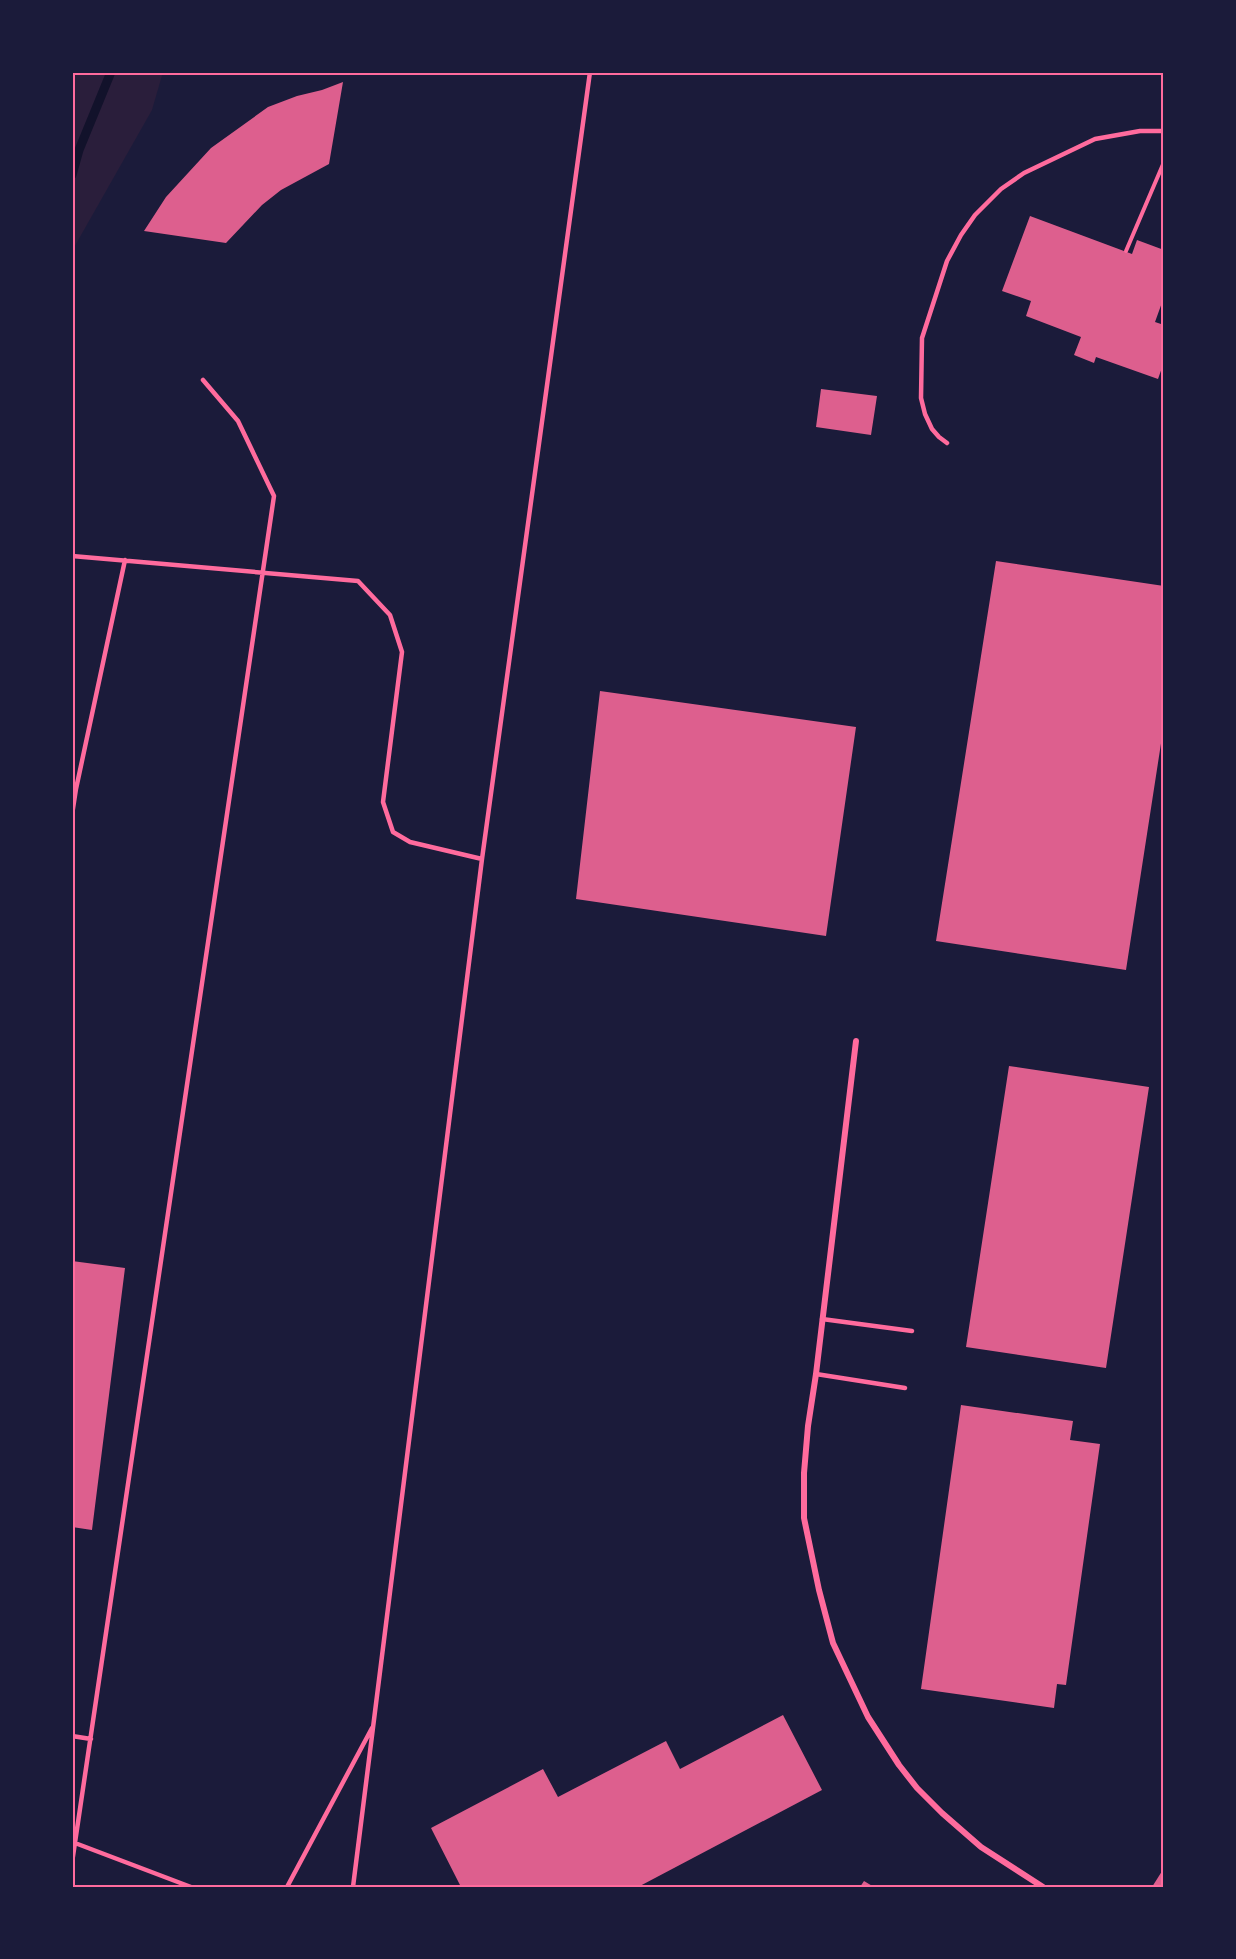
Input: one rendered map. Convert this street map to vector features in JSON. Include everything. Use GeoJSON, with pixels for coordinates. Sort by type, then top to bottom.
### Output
{"type":"FeatureCollection","features":[{"type":"Feature","properties":{"kind":"street"},"geometry":{"type":"LineString","coordinates":[[856,1041],[805,1461],[804,1518],[819,1590],[833,1643],[868,1717],[916,1788],[981,1847],[1043,1887]]}},
{"type":"Feature","properties":{"kind":"lane"},"geometry":{"type":"LineString","coordinates":[[353,1887],[482,859],[590,72]]}},
{"type":"Feature","properties":{"kind":"lane"},"geometry":{"type":"LineString","coordinates":[[947,443],[932,429],[921,398],[922,338],[947,261],[961,235],[975,215],[1001,189],[1024,173],[1095,139],[1140,131],[1164,131]]}},
{"type":"Feature","properties":{"kind":"lane"},"geometry":{"type":"LineString","coordinates":[[72,1863],[274,496],[238,421],[203,380]]}},
{"type":"Feature","properties":{"kind":"lane"},"geometry":{"type":"LineString","coordinates":[[72,556],[358,582],[390,615],[402,652],[383,802],[393,832],[410,842],[482,859]]}},
{"type":"Feature","properties":{"kind":"lane"},"geometry":{"type":"LineString","coordinates":[[72,815],[124,560]]}},
{"type":"Feature","properties":{"kind":"lane"},"geometry":{"type":"LineString","coordinates":[[822,1319],[912,1331]]}},
{"type":"Feature","properties":{"kind":"lane"},"geometry":{"type":"LineString","coordinates":[[816,1374],[905,1388]]}},
{"type":"Feature","properties":{"kind":"lane"},"geometry":{"type":"LineString","coordinates":[[287,1887],[373,1726]]}},
{"type":"Feature","properties":{"kind":"lane"},"geometry":{"type":"LineString","coordinates":[[72,1736],[91,1739]]}},
{"type":"Feature","properties":{"kind":"lane"},"geometry":{"type":"LineString","coordinates":[[75,1843],[191,1887]]}},
{"type":"Feature","properties":{"kind":"path"},"geometry":{"type":"LineString","coordinates":[[1126,251],[1164,162]]}},
{"type":"Feature","properties":{"kind":"shaded area"},"geometry":{"type":"Polygon","coordinates":[[[72,72],[163,72],[152,110],[72,251],[72,72]]]}},
{"type":"Feature","properties":{"kind":"building"},"geometry":{"type":"Polygon","coordinates":[[[343,82],[329,164],[281,190],[262,205],[226,243],[144,231],[166,197],[211,148],[268,107],[343,82]]]}},
{"type":"Feature","properties":{"kind":"building"},"geometry":{"type":"Polygon","coordinates":[[[1030,216],[1132,254],[1137,240],[1164,250],[1164,297],[1155,322],[1164,325],[1164,362],[1158,379],[1096,357],[1094,363],[1074,355],[1081,337],[1026,316],[1031,301],[1002,291],[1030,216]]]}},
{"type":"Feature","properties":{"kind":"building"},"geometry":{"type":"Polygon","coordinates":[[[821,389],[877,396],[871,435],[816,427],[821,389]]]}},
{"type":"Feature","properties":{"kind":"building"},"geometry":{"type":"Polygon","coordinates":[[[996,561],[1164,586],[1164,724],[1126,970],[936,941],[996,561]]]}},
{"type":"Feature","properties":{"kind":"building"},"geometry":{"type":"Polygon","coordinates":[[[600,691],[856,727],[826,936],[576,899],[600,691]]]}},
{"type":"Feature","properties":{"kind":"building"},"geometry":{"type":"Polygon","coordinates":[[[1009,1066],[1149,1087],[1106,1368],[966,1347],[1009,1066]]]}},
{"type":"Feature","properties":{"kind":"building"},"geometry":{"type":"Polygon","coordinates":[[[72,1261],[125,1268],[92,1530],[72,1527],[72,1261]]]}},
{"type":"Feature","properties":{"kind":"building"},"geometry":{"type":"Polygon","coordinates":[[[961,1405],[1073,1421],[1070,1440],[1100,1444],[1066,1685],[1057,1684],[1054,1708],[921,1689],[961,1405]]]}},
{"type":"Feature","properties":{"kind":"building"},"geometry":{"type":"Polygon","coordinates":[[[783,1715],[822,1790],[638,1887],[461,1887],[431,1828],[543,1769],[558,1797],[666,1741],[680,1769],[783,1715]]]}},
{"type":"Feature","properties":{"kind":"building"},"geometry":{"type":"Polygon","coordinates":[[[1164,1868],[1164,1887],[1152,1887],[1164,1868]]]}},
{"type":"Feature","properties":{"kind":"building"},"geometry":{"type":"Polygon","coordinates":[[[864,1881],[874,1887],[860,1887],[864,1881]]]}},
{"type":"Feature","properties":{"kind":"waterway"},"geometry":{"type":"LineString","coordinates":[[72,175],[79,150],[111,72]]}}]}
